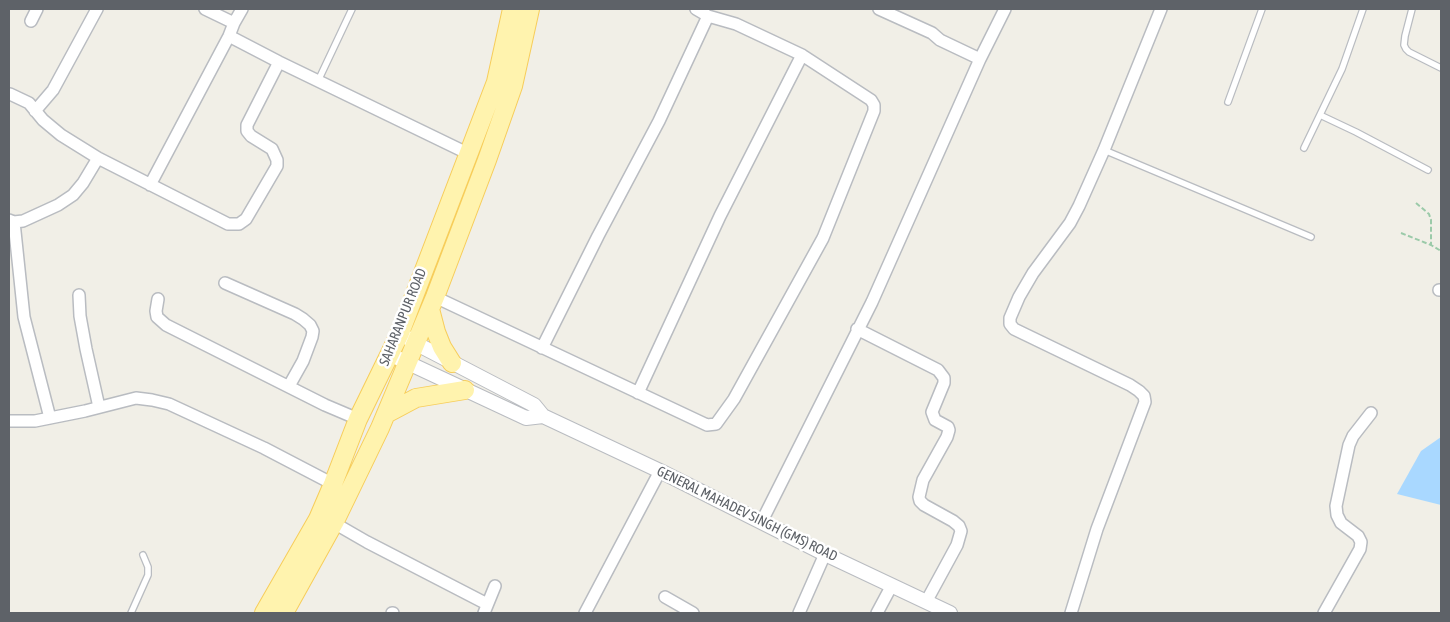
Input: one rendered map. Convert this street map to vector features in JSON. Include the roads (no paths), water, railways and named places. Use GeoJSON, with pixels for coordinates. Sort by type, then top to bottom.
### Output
{"type":"FeatureCollection","features":[{"type":"Feature","properties":{"kind":"main road","name":"SAHARANPUR ROAD"},"geometry":{"type":"LineString","coordinates":[[264,613],[302,548],[333,484],[358,419],[400,332],[467,153],[496,82],[512,9]]}},
{"type":"Feature","properties":{"kind":"main road","name":"SAHARANPUR ROAD"},"geometry":{"type":"LineString","coordinates":[[284,613],[334,523],[386,414],[433,303],[513,86],[530,9]]}},
{"type":"Feature","properties":{"kind":"main road"},"geometry":{"type":"LineString","coordinates":[[496,82],[513,86]]}},
{"type":"Feature","properties":{"kind":"main road"},"geometry":{"type":"LineString","coordinates":[[433,303],[436,332],[442,347],[452,363]]}},
{"type":"Feature","properties":{"kind":"main road"},"geometry":{"type":"LineString","coordinates":[[386,414],[416,398],[465,390]]}},
{"type":"Feature","properties":{"kind":"street"},"geometry":{"type":"LineString","coordinates":[[30,21],[37,9]]}},
{"type":"Feature","properties":{"kind":"street"},"geometry":{"type":"LineString","coordinates":[[35,111],[53,90],[97,9]]}},
{"type":"Feature","properties":{"kind":"street"},"geometry":{"type":"LineString","coordinates":[[205,9],[234,23]]}},
{"type":"Feature","properties":{"kind":"street"},"geometry":{"type":"LineString","coordinates":[[150,185],[242,9]]}},
{"type":"Feature","properties":{"kind":"street"},"geometry":{"type":"LineString","coordinates":[[433,303],[542,348],[707,425],[716,424],[734,400],[824,238],[872,120],[874,105],[866,97],[802,55],[736,24],[708,16],[696,9]]}},
{"type":"Feature","properties":{"kind":"street"},"geometry":{"type":"LineString","coordinates":[[879,9],[932,33],[940,40],[980,59]]}},
{"type":"Feature","properties":{"kind":"street"},"geometry":{"type":"LineString","coordinates":[[762,521],[872,302],[1004,9]]}},
{"type":"Feature","properties":{"kind":"street"},"geometry":{"type":"LineString","coordinates":[[1071,613],[1097,529],[1145,402],[1144,396],[1130,385],[1014,329],[1010,324],[1010,318],[1019,297],[1033,273],[1070,223],[1104,150],[1161,9]]}},
{"type":"Feature","properties":{"kind":"street"},"geometry":{"type":"LineString","coordinates":[[542,348],[598,236],[659,121],[708,16]]}},
{"type":"Feature","properties":{"kind":"street"},"geometry":{"type":"LineString","coordinates":[[229,36],[467,153]]}},
{"type":"Feature","properties":{"kind":"street"},"geometry":{"type":"LineString","coordinates":[[638,393],[720,216],[802,55]]}},
{"type":"Feature","properties":{"kind":"street"},"geometry":{"type":"LineString","coordinates":[[10,94],[24,100],[62,135],[98,158],[228,224],[239,224],[243,222],[277,166],[277,160],[272,149],[251,136],[247,131],[247,125],[279,62]]}},
{"type":"Feature","properties":{"kind":"street"},"geometry":{"type":"LineString","coordinates":[[50,418],[24,317],[11,221],[23,221],[58,205],[73,195],[83,183],[98,158]]}},
{"type":"Feature","properties":{"kind":"street"},"geometry":{"type":"LineString","coordinates":[[225,283],[295,314],[310,325],[313,331],[312,337],[303,361],[290,386]]}},
{"type":"Feature","properties":{"kind":"street"},"geometry":{"type":"LineString","coordinates":[[78,295],[86,349],[100,407]]}},
{"type":"Feature","properties":{"kind":"street"},"geometry":{"type":"LineString","coordinates":[[158,299],[157,317],[166,325],[325,405],[358,419]]}},
{"type":"Feature","properties":{"kind":"street"},"geometry":{"type":"LineString","coordinates":[[857,329],[938,370],[944,378],[944,383],[932,412],[935,420],[948,427],[949,430],[923,480],[919,497],[920,502],[953,521],[959,526],[961,531],[957,545],[926,602]]}},
{"type":"Feature","properties":{"kind":"street","name":"GENERAL MAHADEV SINGH (GMS) ROAD"},"geometry":{"type":"LineString","coordinates":[[400,332],[415,343],[534,405],[543,416],[950,613]]}},
{"type":"Feature","properties":{"kind":"street","name":"GENERAL MAHADEV SINGH (GMS) ROAD"},"geometry":{"type":"LineString","coordinates":[[389,354],[406,364],[526,418],[543,416]]}},
{"type":"Feature","properties":{"kind":"street"},"geometry":{"type":"LineString","coordinates":[[9,421],[35,421],[136,398],[169,404],[264,448],[333,484]]}},
{"type":"Feature","properties":{"kind":"street"},"geometry":{"type":"LineString","coordinates":[[1324,613],[1360,549],[1361,542],[1358,536],[1341,523],[1337,515],[1336,506],[1349,445],[1353,436],[1371,413]]}},
{"type":"Feature","properties":{"kind":"street"},"geometry":{"type":"LineString","coordinates":[[585,613],[660,471]]}},
{"type":"Feature","properties":{"kind":"street"},"geometry":{"type":"LineString","coordinates":[[334,523],[486,609],[495,586]]}},
{"type":"Feature","properties":{"kind":"street"},"geometry":{"type":"LineString","coordinates":[[799,613],[825,554]]}},
{"type":"Feature","properties":{"kind":"street"},"geometry":{"type":"LineString","coordinates":[[877,613],[892,584]]}},
{"type":"Feature","properties":{"kind":"street"},"geometry":{"type":"LineString","coordinates":[[665,597],[693,613]]}},
{"type":"Feature","properties":{"kind":"lane"},"geometry":{"type":"LineString","coordinates":[[318,81],[352,9]]}},
{"type":"Feature","properties":{"kind":"lane"},"geometry":{"type":"LineString","coordinates":[[1228,102],[1262,9]]}},
{"type":"Feature","properties":{"kind":"lane"},"geometry":{"type":"LineString","coordinates":[[1304,148],[1342,69],[1363,9]]}},
{"type":"Feature","properties":{"kind":"lane"},"geometry":{"type":"LineString","coordinates":[[1412,9],[1404,45],[1409,52],[1441,68]]}},
{"type":"Feature","properties":{"kind":"lane"},"geometry":{"type":"LineString","coordinates":[[1320,115],[1428,170]]}},
{"type":"Feature","properties":{"kind":"lane"},"geometry":{"type":"LineString","coordinates":[[1104,150],[1311,238]]}},
{"type":"Feature","properties":{"kind":"lane"},"geometry":{"type":"LineString","coordinates":[[131,613],[148,575],[148,567],[143,555]]}},
{"type":"Feature","properties":{"kind":"water"},"geometry":{"type":"Polygon","coordinates":[[[1441,437],[1441,505],[1397,494],[1421,451],[1441,437]]]}}]}
